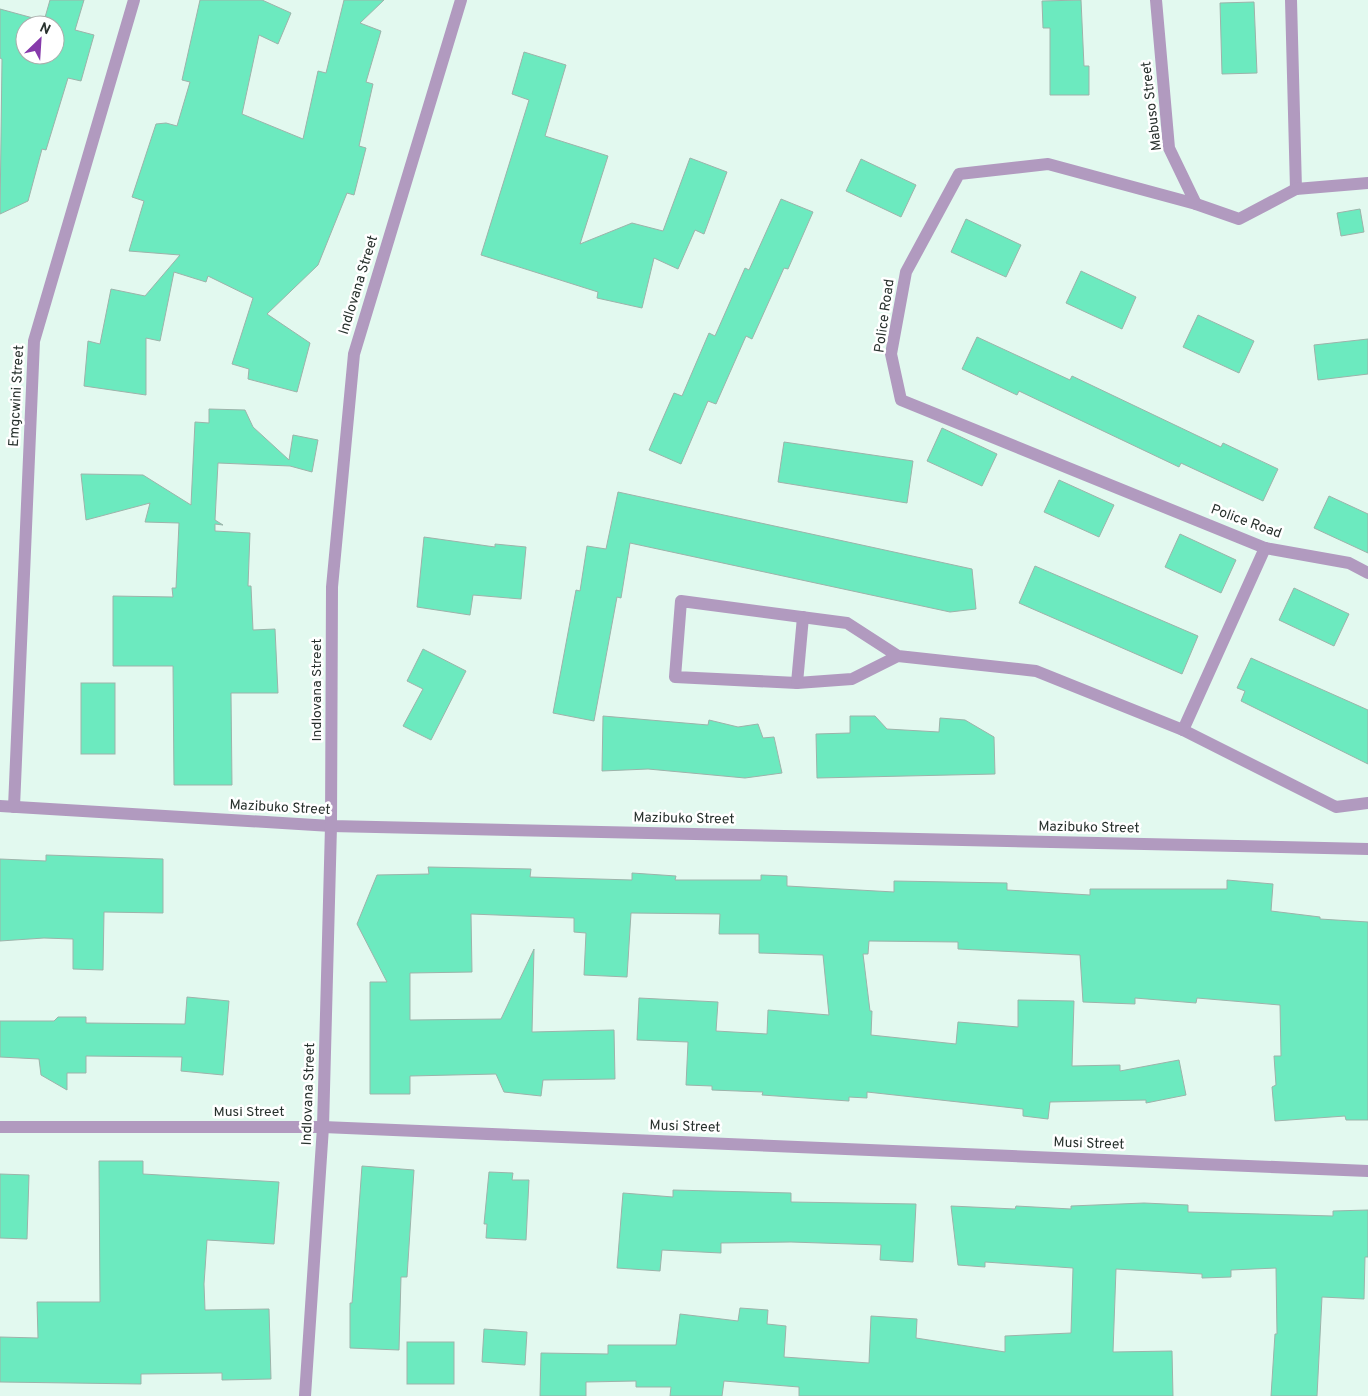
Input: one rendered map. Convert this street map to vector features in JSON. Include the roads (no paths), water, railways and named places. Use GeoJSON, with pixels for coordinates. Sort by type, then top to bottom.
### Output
{"type":"FeatureCollection","features":[{"type":"Feature","properties":{"kind":"street","name":"Emgcwini Street"},"geometry":{"type":"LineString","coordinates":[[14,807],[34,341],[134,0]]}},
{"type":"Feature","properties":{"kind":"street","name":"Indlovana Street"},"geometry":{"type":"LineString","coordinates":[[305,1396],[323,1127],[331,826],[332,587],[354,354],[461,0]]}},
{"type":"Feature","properties":{"kind":"street","name":"Mabuso Street"},"geometry":{"type":"LineString","coordinates":[[1156,0],[1169,148],[1196,204]]}},
{"type":"Feature","properties":{"kind":"street"},"geometry":{"type":"LineString","coordinates":[[1291,0],[1296,189]]}},
{"type":"Feature","properties":{"kind":"street","name":"Police Road"},"geometry":{"type":"LineString","coordinates":[[1368,183],[1296,189],[1239,219],[1196,204],[1048,164],[959,174],[906,272],[892,354],[901,400],[1265,548],[1349,563],[1368,573]]}},
{"type":"Feature","properties":{"kind":"street"},"geometry":{"type":"LineString","coordinates":[[1183,730],[1265,548]]}},
{"type":"Feature","properties":{"kind":"street"},"geometry":{"type":"LineString","coordinates":[[898,656],[852,679],[797,682],[674,677],[681,601],[846,623],[898,656],[1036,671],[1183,730],[1336,807],[1368,803]]}},
{"type":"Feature","properties":{"kind":"street"},"geometry":{"type":"LineString","coordinates":[[797,682],[802,617]]}},
{"type":"Feature","properties":{"kind":"street","name":"Mazibuko Street"},"geometry":{"type":"LineString","coordinates":[[0,806],[331,826],[1368,849]]}},
{"type":"Feature","properties":{"kind":"street","name":"Musi Street"},"geometry":{"type":"LineString","coordinates":[[0,1127],[323,1127],[1368,1171]]}}]}
